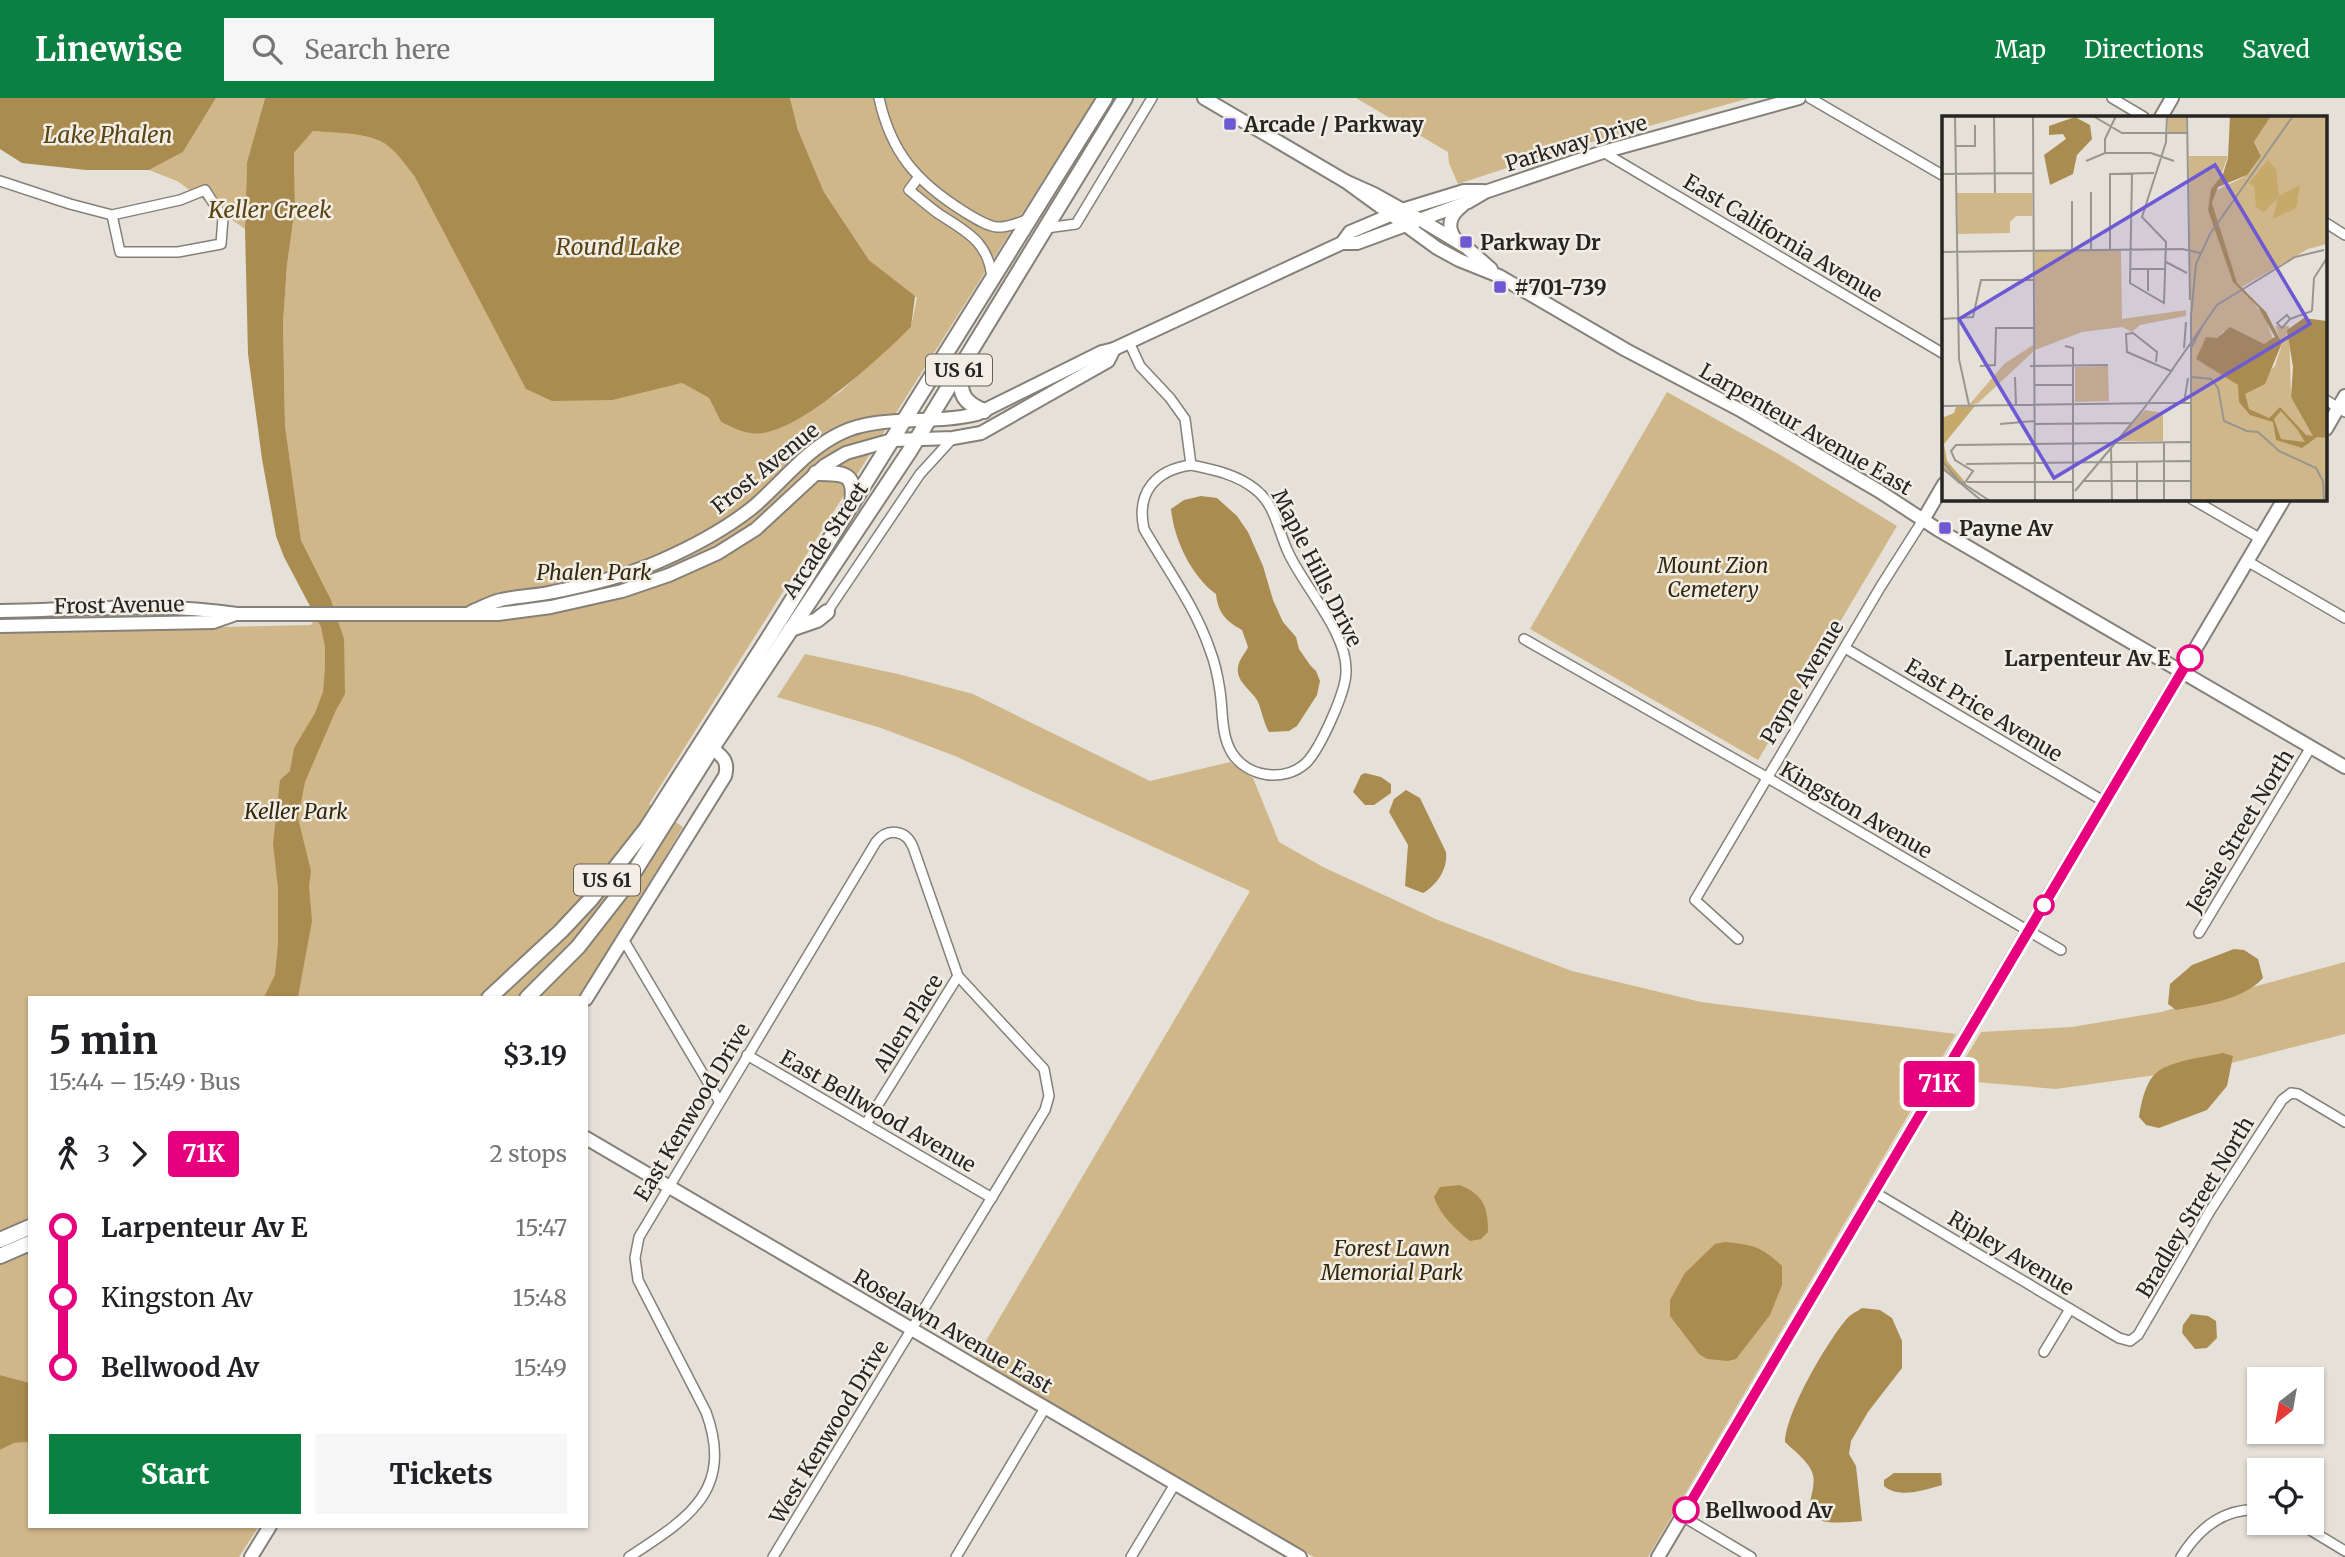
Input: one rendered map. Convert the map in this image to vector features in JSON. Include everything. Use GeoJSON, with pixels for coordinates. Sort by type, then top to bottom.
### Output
{"type":"FeatureCollection","features":[{"type":"Feature","properties":{"kind":"main road","name":"Arcade Street"},"geometry":{"type":"LineString","coordinates":[[783,633],[852,505],[1105,98]]}},
{"type":"Feature","properties":{"kind":"main road","name":"Arcade Street"},"geometry":{"type":"LineString","coordinates":[[706,745],[928,422],[1125,98]]}},
{"type":"Feature","properties":{"kind":"main road"},"geometry":{"type":"LineString","coordinates":[[961,367],[959,389],[964,400],[984,411]]}},
{"type":"Feature","properties":{"kind":"main road"},"geometry":{"type":"LineString","coordinates":[[816,473],[848,476],[854,491],[852,505]]}},
{"type":"Feature","properties":{"kind":"main road"},"geometry":{"type":"LineString","coordinates":[[783,633],[817,620],[827,612]]}},
{"type":"Feature","properties":{"kind":"main road","name":"US 61"},"geometry":{"type":"LineString","coordinates":[[491,996],[538,954],[598,890],[706,745]]}},
{"type":"Feature","properties":{"kind":"main road","name":"US 61"},"geometry":{"type":"LineString","coordinates":[[529,996],[578,947],[629,880],[706,745]]}},
{"type":"Feature","properties":{"kind":"main road"},"geometry":{"type":"LineString","coordinates":[[0,1240],[28,1228]]}},
{"type":"Feature","properties":{"kind":"main road"},"geometry":{"type":"LineString","coordinates":[[0,1256],[28,1244]]}},
{"type":"Feature","properties":{"kind":"street"},"geometry":{"type":"LineString","coordinates":[[879,98],[887,129],[903,160],[918,178],[973,217],[998,228],[1030,218]]}},
{"type":"Feature","properties":{"kind":"street"},"geometry":{"type":"LineString","coordinates":[[1046,228],[1076,224],[1153,98]]}},
{"type":"Feature","properties":{"kind":"street","name":"Larpenteur Avenue East"},"geometry":{"type":"LineString","coordinates":[[1204,98],[1345,181],[1374,194],[1396,213],[1403,225],[1459,260],[1499,276],[1626,350],[1765,424],[1923,520],[2345,767]]}},
{"type":"Feature","properties":{"kind":"street","name":"Parkway Drive"},"geometry":{"type":"LineString","coordinates":[[928,422],[956,420],[984,411],[1102,352],[1114,349],[1342,243],[1357,243],[1468,202],[1485,191],[1603,152],[1799,98]]}},
{"type":"Feature","properties":{"kind":"street"},"geometry":{"type":"LineString","coordinates":[[1810,98],[1942,176]]}},
{"type":"Feature","properties":{"kind":"street"},"geometry":{"type":"LineString","coordinates":[[2112,98],[2142,116]]}},
{"type":"Feature","properties":{"kind":"street"},"geometry":{"type":"LineString","coordinates":[[2162,116],[2172,98]]}},
{"type":"Feature","properties":{"kind":"street","name":"East California Avenue"},"geometry":{"type":"LineString","coordinates":[[1603,152],[1942,353]]}},
{"type":"Feature","properties":{"kind":"street"},"geometry":{"type":"LineString","coordinates":[[918,178],[909,190],[975,239],[987,254],[992,281]]}},
{"type":"Feature","properties":{"kind":"street"},"geometry":{"type":"LineString","coordinates":[[0,181],[112,215],[180,200],[205,190],[223,218],[221,244],[178,252],[120,253],[112,215]]}},
{"type":"Feature","properties":{"kind":"street","name":"Parkway Drive"},"geometry":{"type":"LineString","coordinates":[[1342,243],[1350,232],[1396,213],[1464,191],[1485,191]]}},
{"type":"Feature","properties":{"kind":"street"},"geometry":{"type":"LineString","coordinates":[[1466,247],[1453,236],[1450,224],[1457,210],[1468,202]]}},
{"type":"Feature","properties":{"kind":"street"},"geometry":{"type":"LineString","coordinates":[[948,219],[956,206]]}},
{"type":"Feature","properties":{"kind":"street","name":"Larpenteur Avenue East"},"geometry":{"type":"LineString","coordinates":[[1396,213],[1417,219],[1466,247],[1499,276]]}},
{"type":"Feature","properties":{"kind":"street"},"geometry":{"type":"LineString","coordinates":[[965,230],[973,217]]}},
{"type":"Feature","properties":{"kind":"street"},"geometry":{"type":"LineString","coordinates":[[2328,224],[2345,234]]}},
{"type":"Feature","properties":{"kind":"street"},"geometry":{"type":"LineString","coordinates":[[1129,342],[1140,366],[1170,398],[1185,419],[1191,465]]}},
{"type":"Feature","properties":{"kind":"street","name":"Parkway Drive"},"geometry":{"type":"LineString","coordinates":[[916,440],[981,433],[1108,361],[1114,349]]}},
{"type":"Feature","properties":{"kind":"street"},"geometry":{"type":"LineString","coordinates":[[2328,426],[2343,405]]}},
{"type":"Feature","properties":{"kind":"street","name":"Frost Avenue"},"geometry":{"type":"LineString","coordinates":[[471,612],[499,600],[610,579],[659,562],[708,538],[752,507],[823,442],[845,431],[876,424],[928,422]]}},
{"type":"Feature","properties":{"kind":"street"},"geometry":{"type":"LineString","coordinates":[[827,612],[920,474],[953,438]]}},
{"type":"Feature","properties":{"kind":"street","name":"Frost Avenue"},"geometry":{"type":"LineString","coordinates":[[0,611],[171,609],[237,614],[436,615],[471,612],[498,614],[551,607],[622,591],[669,575],[718,553],[756,529],[824,466],[846,453],[892,440],[916,440]]}},
{"type":"Feature","properties":{"kind":"street","name":"Maple Hills Drive"},"geometry":{"type":"LineString","coordinates":[[1191,465],[1227,473],[1257,490],[1264,498],[1270,506],[1289,554],[1334,630],[1344,654],[1347,669],[1341,700],[1306,762],[1281,775],[1253,772],[1231,752],[1225,736],[1217,672],[1203,631],[1144,529],[1143,504],[1154,481],[1164,472],[1191,465]]}},
{"type":"Feature","properties":{"kind":"street","name":"Payne Avenue"},"geometry":{"type":"LineString","coordinates":[[1738,939],[1695,901],[1942,487]]}},
{"type":"Feature","properties":{"kind":"street"},"geometry":{"type":"LineString","coordinates":[[2194,500],[2261,539]]}},
{"type":"Feature","properties":{"kind":"street"},"geometry":{"type":"LineString","coordinates":[[1658,1557],[2283,500]]}},
{"type":"Feature","properties":{"kind":"street"},"geometry":{"type":"LineString","coordinates":[[2247,561],[2345,618]]}},
{"type":"Feature","properties":{"kind":"street","name":"Frost Avenue"},"geometry":{"type":"LineString","coordinates":[[0,625],[213,622],[237,614]]}},
{"type":"Feature","properties":{"kind":"street","name":"Kingston Avenue"},"geometry":{"type":"LineString","coordinates":[[1524,639],[2061,950]]}},
{"type":"Feature","properties":{"kind":"street","name":"East Price Avenue"},"geometry":{"type":"LineString","coordinates":[[1845,648],[2105,802]]}},
{"type":"Feature","properties":{"kind":"street"},"geometry":{"type":"LineString","coordinates":[[588,996],[725,776],[728,766],[723,757],[706,745]]}},
{"type":"Feature","properties":{"kind":"street","name":"Jessie Street North"},"geometry":{"type":"LineString","coordinates":[[2199,933],[2311,747]]}},
{"type":"Feature","properties":{"kind":"street","name":"East Kenwood Drive"},"geometry":{"type":"LineString","coordinates":[[629,1557],[677,1526],[693,1511],[707,1488],[715,1455],[706,1412],[642,1289],[635,1258],[639,1237],[667,1186],[876,842],[887,833],[898,832],[910,841],[958,976]]}},
{"type":"Feature","properties":{"kind":"street"},"geometry":{"type":"LineString","coordinates":[[623,939],[719,1101]]}},
{"type":"Feature","properties":{"kind":"street","name":"Allen Place"},"geometry":{"type":"LineString","coordinates":[[866,1124],[958,976]]}},
{"type":"Feature","properties":{"kind":"street","name":"West Kenwood Drive"},"geometry":{"type":"LineString","coordinates":[[773,1557],[1045,1110],[1049,1096],[1044,1069],[958,976]]}},
{"type":"Feature","properties":{"kind":"street","name":"East Bellwood Avenue"},"geometry":{"type":"LineString","coordinates":[[747,1055],[992,1198]]}},
{"type":"Feature","properties":{"kind":"street","name":"Bradley Street North"},"geometry":{"type":"LineString","coordinates":[[2130,1341],[2138,1335],[2210,1211],[2282,1100],[2291,1094],[2305,1096],[2345,1122]]}},
{"type":"Feature","properties":{"kind":"street","name":"Roselawn Avenue East"},"geometry":{"type":"LineString","coordinates":[[588,1139],[1300,1557]]}},
{"type":"Feature","properties":{"kind":"street","name":"Ripley Avenue"},"geometry":{"type":"LineString","coordinates":[[1874,1192],[2119,1338],[2130,1341]]}},
{"type":"Feature","properties":{"kind":"street"},"geometry":{"type":"LineString","coordinates":[[2044,1352],[2070,1309]]}},
{"type":"Feature","properties":{"kind":"street"},"geometry":{"type":"LineString","coordinates":[[956,1557],[1045,1408]]}},
{"type":"Feature","properties":{"kind":"street"},"geometry":{"type":"LineString","coordinates":[[1131,1557],[1175,1484]]}},
{"type":"Feature","properties":{"kind":"street"},"geometry":{"type":"LineString","coordinates":[[2181,1557],[2195,1536],[2215,1520],[2247,1511]]}},
{"type":"Feature","properties":{"kind":"street"},"geometry":{"type":"LineString","coordinates":[[1682,1516],[1751,1557]]}},
{"type":"Feature","properties":{"kind":"street"},"geometry":{"type":"LineString","coordinates":[[251,1557],[269,1528]]}},
{"type":"Feature","properties":{"kind":"street"},"geometry":{"type":"LineString","coordinates":[[2319,1535],[2345,1551]]}},
{"type":"Feature","properties":{"kind":"green space"},"geometry":{"type":"Polygon","coordinates":[[[216,98],[265,98],[247,162],[245,229],[177,181],[149,170],[183,152],[216,98]]]}},
{"type":"Feature","properties":{"kind":"green space"},"geometry":{"type":"Polygon","coordinates":[[[790,98],[1095,98],[649,804],[683,827],[581,996],[28,996],[28,1382],[0,1375],[0,632],[311,625],[320,610],[326,590],[301,540],[285,427],[283,323],[295,208],[294,153],[313,131],[364,136],[380,141],[390,148],[613,400],[682,383],[709,398],[721,422],[780,428],[840,392],[911,327],[917,298],[869,260],[824,192],[798,130],[790,98]]]}},
{"type":"Feature","properties":{"kind":"green space"},"geometry":{"type":"Polygon","coordinates":[[[1356,98],[1750,98],[1556,152],[1458,184],[1449,163],[1448,152],[1356,98]]]}},
{"type":"Feature","properties":{"kind":"green space","name":"Mount Zion Cemetery"},"geometry":{"type":"Polygon","coordinates":[[[1667,392],[1777,453],[1897,526],[1758,760],[1530,629],[1667,392]]]}},
{"type":"Feature","properties":{"kind":"green space","name":"Forest Lawn Memorial Park"},"geometry":{"type":"Polygon","coordinates":[[[805,654],[973,694],[1150,781],[1230,762],[1253,778],[1279,842],[1323,867],[1438,920],[1572,971],[1701,1002],[1956,1034],[1648,1557],[1314,1557],[976,1358],[1250,891],[955,756],[881,728],[777,697],[805,654]]]}},
{"type":"Feature","properties":{"kind":"green space"},"geometry":{"type":"Polygon","coordinates":[[[2345,962],[2345,1034],[2220,1066],[2056,1089],[1952,1080],[1981,1032],[2072,1027],[2161,1012],[2345,962]]]}},
{"type":"Feature","properties":{"kind":"green space"},"geometry":{"type":"Polygon","coordinates":[[[28,1442],[28,1528],[258,1528],[239,1557],[0,1557],[0,1450],[14,1443],[28,1442]]]}},
{"type":"Feature","properties":{"kind":"water","name":"Lake Phalen"},"geometry":{"type":"Polygon","coordinates":[[[0,98],[216,98],[183,152],[149,170],[86,170],[22,163],[0,149],[0,98]]]}},
{"type":"Feature","properties":{"kind":"water","name":"Round Lake"},"geometry":{"type":"Polygon","coordinates":[[[265,98],[790,98],[798,130],[824,192],[869,260],[915,296],[911,327],[880,356],[836,394],[789,424],[768,432],[751,433],[721,422],[709,398],[682,383],[613,400],[552,401],[526,389],[415,177],[399,157],[385,144],[372,138],[313,131],[294,153],[295,208],[283,323],[285,426],[301,540],[331,600],[344,639],[345,694],[305,782],[298,818],[311,871],[309,886],[312,921],[298,996],[264,996],[275,975],[278,944],[278,888],[273,844],[280,780],[290,771],[294,748],[315,713],[323,692],[325,647],[321,627],[284,557],[276,536],[262,459],[248,354],[245,229],[247,162],[265,98]]]}},
{"type":"Feature","properties":{"kind":"water"},"geometry":{"type":"Polygon","coordinates":[[[1201,496],[1217,498],[1237,516],[1248,532],[1283,622],[1296,637],[1299,649],[1316,671],[1320,681],[1317,695],[1297,726],[1289,731],[1269,732],[1257,700],[1239,677],[1239,664],[1248,647],[1242,630],[1224,616],[1216,594],[1199,577],[1180,544],[1171,509],[1184,500],[1201,496]]]}},
{"type":"Feature","properties":{"kind":"water"},"geometry":{"type":"Polygon","coordinates":[[[1365,773],[1381,777],[1391,784],[1391,793],[1374,805],[1365,805],[1353,792],[1361,775],[1365,773]]]}},
{"type":"Feature","properties":{"kind":"water"},"geometry":{"type":"Polygon","coordinates":[[[1406,790],[1420,798],[1446,852],[1440,876],[1433,886],[1423,893],[1405,886],[1408,845],[1389,812],[1394,799],[1406,790]]]}},
{"type":"Feature","properties":{"kind":"water"},"geometry":{"type":"Polygon","coordinates":[[[2234,949],[2244,950],[2258,959],[2263,978],[2255,985],[2245,992],[2211,1003],[2176,1010],[2168,1004],[2170,984],[2192,965],[2234,949]]]}},
{"type":"Feature","properties":{"kind":"water"},"geometry":{"type":"Polygon","coordinates":[[[2223,1053],[2233,1056],[2227,1086],[2207,1110],[2159,1128],[2146,1125],[2139,1117],[2146,1089],[2160,1070],[2186,1060],[2223,1053]]]}},
{"type":"Feature","properties":{"kind":"water"},"geometry":{"type":"Polygon","coordinates":[[[1460,1185],[1483,1202],[1488,1232],[1481,1239],[1470,1241],[1459,1232],[1444,1216],[1434,1197],[1440,1187],[1460,1185]]]}},
{"type":"Feature","properties":{"kind":"water"},"geometry":{"type":"Polygon","coordinates":[[[1725,1242],[1756,1248],[1782,1266],[1782,1285],[1770,1315],[1736,1359],[1728,1361],[1707,1359],[1699,1354],[1670,1316],[1670,1300],[1685,1273],[1715,1244],[1725,1242]]]}},
{"type":"Feature","properties":{"kind":"water"},"geometry":{"type":"Polygon","coordinates":[[[1862,1308],[1880,1310],[1892,1318],[1902,1341],[1902,1368],[1868,1412],[1851,1441],[1849,1454],[1856,1466],[1862,1521],[1828,1522],[1814,1516],[1811,1511],[1813,1475],[1805,1461],[1785,1442],[1787,1429],[1799,1397],[1818,1361],[1847,1319],[1862,1308]]]}},
{"type":"Feature","properties":{"kind":"water"},"geometry":{"type":"Polygon","coordinates":[[[2191,1314],[2208,1316],[2216,1321],[2217,1338],[2207,1348],[2195,1349],[2182,1333],[2183,1325],[2191,1314]]]}},
{"type":"Feature","properties":{"kind":"water"},"geometry":{"type":"Polygon","coordinates":[[[0,1375],[28,1382],[28,1442],[14,1443],[0,1450],[0,1375]]]}},
{"type":"Feature","properties":{"kind":"water"},"geometry":{"type":"Polygon","coordinates":[[[1894,1473],[1941,1473],[1942,1485],[1912,1492],[1897,1492],[1884,1486],[1884,1480],[1894,1473]]]}},
{"type":"Feature","properties":{"kind":"bus line","name":"71K"},"geometry":{"type":"LineString","coordinates":[[1686,1510],[2190,658]]}},
{"type":"Feature","properties":{"kind":"place","name":"Arcade / Parkway"},"geometry":{"type":"Point","coordinates":[1230,124]}},
{"type":"Feature","properties":{"kind":"place","name":"Parkway Dr"},"geometry":{"type":"Point","coordinates":[1466,242]}},
{"type":"Feature","properties":{"kind":"place","name":"#701-739"},"geometry":{"type":"Point","coordinates":[1500,287]}},
{"type":"Feature","properties":{"kind":"place","name":"Payne Av"},"geometry":{"type":"Point","coordinates":[1945,528]}},
{"type":"Feature","properties":{"kind":"place","name":"Larpenteur Av E"},"geometry":{"type":"Point","coordinates":[2190,658]}},
{"type":"Feature","properties":{"kind":"place","name":"Bellwood Av"},"geometry":{"type":"Point","coordinates":[1686,1510]}},
{"type":"Feature","properties":{"kind":"water label","name":"Keller Creek"},"geometry":{"type":"Point","coordinates":[270,209]}},
{"type":"Feature","properties":{"kind":"park label","name":"Phalen Park"},"geometry":{"type":"Point","coordinates":[594,572]}},
{"type":"Feature","properties":{"kind":"park label","name":"Keller Park"},"geometry":{"type":"Point","coordinates":[296,811]}}]}
